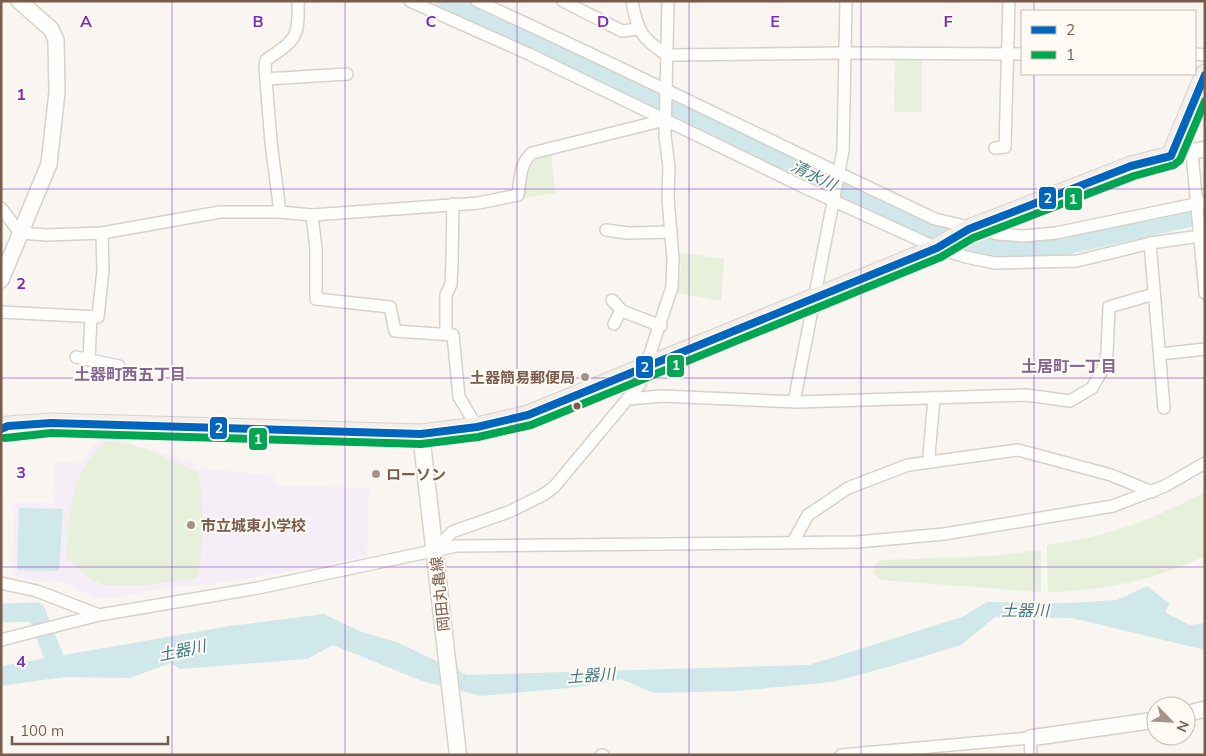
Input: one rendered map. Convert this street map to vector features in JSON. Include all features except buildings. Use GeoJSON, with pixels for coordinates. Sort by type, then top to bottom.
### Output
{"type":"FeatureCollection","features":[{"type":"Feature","properties":{"kind":"main road"},"geometry":{"type":"LineString","coordinates":[[1,429],[25,424],[51,423],[421,434],[477,427],[528,415],[938,247],[969,228],[1131,166],[1171,156],[1205,74]]}},
{"type":"Feature","properties":{"kind":"main road","name":"岡田丸亀線"},"geometry":{"type":"LineString","coordinates":[[421,434],[458,755]]}},
{"type":"Feature","properties":{"kind":"street"},"geometry":{"type":"LineString","coordinates":[[1,280],[49,164],[55,116],[58,57],[56,40],[51,30],[19,1]]}},
{"type":"Feature","properties":{"kind":"street"},"geometry":{"type":"LineString","coordinates":[[280,212],[271,142],[266,60],[291,43],[299,27],[298,1]]}},
{"type":"Feature","properties":{"kind":"street"},"geometry":{"type":"LineString","coordinates":[[410,1],[529,54],[665,120],[938,247],[995,263],[1077,261],[1201,232]]}},
{"type":"Feature","properties":{"kind":"street"},"geometry":{"type":"LineString","coordinates":[[477,1],[665,88],[795,153],[935,219],[998,234],[1023,236],[1056,233],[1200,204]]}},
{"type":"Feature","properties":{"kind":"street"},"geometry":{"type":"LineString","coordinates":[[563,1],[622,32],[638,29]]}},
{"type":"Feature","properties":{"kind":"street"},"geometry":{"type":"LineString","coordinates":[[632,1],[638,29],[651,45],[667,56],[845,53],[1021,54]]}},
{"type":"Feature","properties":{"kind":"street"},"geometry":{"type":"LineString","coordinates":[[435,557],[452,532],[511,511],[554,488],[640,384],[648,367],[672,287],[665,120],[668,1]]}},
{"type":"Feature","properties":{"kind":"street"},"geometry":{"type":"LineString","coordinates":[[794,402],[843,151],[846,1]]}},
{"type":"Feature","properties":{"kind":"street"},"geometry":{"type":"LineString","coordinates":[[995,148],[1005,147],[1009,1]]}},
{"type":"Feature","properties":{"kind":"street"},"geometry":{"type":"LineString","coordinates":[[266,78],[322,70],[347,74]]}},
{"type":"Feature","properties":{"kind":"street"},"geometry":{"type":"LineString","coordinates":[[1,208],[20,233],[48,235],[102,233],[220,212],[280,212],[312,215],[479,203],[518,194],[523,165],[526,157],[532,153],[665,120]]}},
{"type":"Feature","properties":{"kind":"street"},"geometry":{"type":"LineString","coordinates":[[1171,156],[1198,151],[1205,294]]}},
{"type":"Feature","properties":{"kind":"street"},"geometry":{"type":"LineString","coordinates":[[446,334],[446,295],[451,284],[453,204]]}},
{"type":"Feature","properties":{"kind":"street"},"geometry":{"type":"LineString","coordinates":[[312,215],[316,249],[316,299],[390,307],[394,331],[453,336],[459,397],[477,427]]}},
{"type":"Feature","properties":{"kind":"street"},"geometry":{"type":"LineString","coordinates":[[606,230],[628,234],[671,232]]}},
{"type":"Feature","properties":{"kind":"street"},"geometry":{"type":"LineString","coordinates":[[1,312],[98,317],[102,270],[102,233]]}},
{"type":"Feature","properties":{"kind":"street"},"geometry":{"type":"LineString","coordinates":[[1150,243],[1164,408]]}},
{"type":"Feature","properties":{"kind":"street"},"geometry":{"type":"LineString","coordinates":[[628,399],[672,397],[794,402],[1026,395],[1070,401],[1092,388],[1104,368],[1107,353],[1109,307],[1154,294]]}},
{"type":"Feature","properties":{"kind":"street"},"geometry":{"type":"LineString","coordinates":[[612,300],[621,310],[661,326]]}},
{"type":"Feature","properties":{"kind":"street"},"geometry":{"type":"LineString","coordinates":[[614,324],[621,310]]}},
{"type":"Feature","properties":{"kind":"street"},"geometry":{"type":"LineString","coordinates":[[89,360],[91,317]]}},
{"type":"Feature","properties":{"kind":"street"},"geometry":{"type":"LineString","coordinates":[[1160,354],[1205,349]]}},
{"type":"Feature","properties":{"kind":"street"},"geometry":{"type":"LineString","coordinates":[[76,357],[119,366]]}},
{"type":"Feature","properties":{"kind":"street"},"geometry":{"type":"LineString","coordinates":[[930,462],[934,398]]}},
{"type":"Feature","properties":{"kind":"street"},"geometry":{"type":"LineString","coordinates":[[793,542],[808,515],[848,488],[908,465],[1018,450],[1111,475],[1152,492]]}},
{"type":"Feature","properties":{"kind":"street"},"geometry":{"type":"LineString","coordinates":[[1,640],[99,615],[435,557],[456,546],[857,542],[944,534],[1113,506],[1152,492],[1205,463]]}},
{"type":"Feature","properties":{"kind":"street"},"geometry":{"type":"LineString","coordinates":[[1,583],[37,590],[99,615]]}},
{"type":"Feature","properties":{"kind":"street"},"geometry":{"type":"LineString","coordinates":[[840,755],[1030,738],[1146,721]]}},
{"type":"Feature","properties":{"kind":"street"},"geometry":{"type":"LineString","coordinates":[[1030,738],[1031,755]]}},
{"type":"Feature","properties":{"kind":"shaded area","name":"市立城東小学校"},"geometry":{"type":"Polygon","coordinates":[[[110,438],[194,462],[195,468],[274,475],[274,485],[369,488],[367,556],[263,576],[205,585],[177,586],[113,598],[98,598],[62,582],[36,581],[13,575],[14,503],[54,503],[55,462],[80,463],[99,439],[110,438]]]}},
{"type":"Feature","properties":{"kind":"green space"},"geometry":{"type":"Polygon","coordinates":[[[895,57],[922,57],[922,112],[894,112],[895,57]]]}},
{"type":"Feature","properties":{"kind":"green space"},"geometry":{"type":"Polygon","coordinates":[[[551,153],[555,193],[523,198],[526,167],[533,157],[551,153]]]}},
{"type":"Feature","properties":{"kind":"green space"},"geometry":{"type":"Polygon","coordinates":[[[678,252],[724,259],[721,301],[677,293],[681,269],[678,252]]]}},
{"type":"Feature","properties":{"kind":"green space"},"geometry":{"type":"Polygon","coordinates":[[[106,441],[142,448],[198,472],[202,525],[201,555],[197,578],[146,585],[103,585],[86,576],[66,557],[74,494],[85,466],[106,441]]]}},
{"type":"Feature","properties":{"kind":"green space"},"geometry":{"type":"Polygon","coordinates":[[[1205,492],[1205,556],[1167,572],[1128,583],[1089,589],[1048,592],[1047,545],[1089,538],[1129,526],[1167,511],[1205,492]]]}},
{"type":"Feature","properties":{"kind":"green space"},"geometry":{"type":"Polygon","coordinates":[[[1041,550],[1041,592],[881,580],[874,573],[876,563],[881,560],[991,556],[1041,550]]]}},
{"type":"Feature","properties":{"kind":"water"},"geometry":{"type":"Polygon","coordinates":[[[19,508],[63,509],[59,571],[17,570],[19,508]]]}},
{"type":"Feature","properties":{"kind":"water","name":"土器川"},"geometry":{"type":"Polygon","coordinates":[[[1147,586],[1170,604],[1165,612],[1190,625],[1205,623],[1205,648],[1201,649],[1072,618],[995,617],[961,645],[895,665],[832,682],[736,691],[654,693],[621,679],[578,687],[481,696],[422,681],[333,645],[307,659],[180,669],[171,663],[130,678],[64,677],[1,686],[1,666],[230,626],[324,614],[359,631],[396,642],[467,675],[809,665],[962,617],[987,602],[1070,603],[1117,600],[1147,586]]]}},
{"type":"Feature","properties":{"kind":"waterway","name":"清水川"},"geometry":{"type":"LineString","coordinates":[[444,1],[484,16],[923,227],[977,247],[1049,249],[1205,214]]}},
{"type":"Feature","properties":{"kind":"waterway"},"geometry":{"type":"LineString","coordinates":[[1,613],[36,612],[58,667]]}},
{"type":"Feature","properties":{"kind":"transit line","name":"2"},"geometry":{"type":"LineString","coordinates":[[1,429],[8,426],[51,423],[421,434],[477,427],[528,415],[937,248],[969,229],[1131,166],[1171,156],[1205,75]]}},
{"type":"Feature","properties":{"kind":"transit line","name":"1"},"geometry":{"type":"LineString","coordinates":[[5,438],[51,433],[421,444],[478,437],[531,425],[941,257],[973,238],[1134,176],[1174,165],[1180,160],[1205,101]]}},
{"type":"Feature","properties":{"kind":"place","name":"土器簡易郵便局"},"geometry":{"type":"Point","coordinates":[585,377]}},
{"type":"Feature","properties":{"kind":"place","name":"ローソン"},"geometry":{"type":"Point","coordinates":[376,474]}},
{"type":"Feature","properties":{"kind":"place","name":"市立城東小学校"},"geometry":{"type":"Point","coordinates":[191,525]}},
{"type":"Feature","properties":{"kind":"district","name":"土居町一丁目"},"geometry":{"type":"Point","coordinates":[1069,366]}},
{"type":"Feature","properties":{"kind":"district","name":"土器町西五丁目"},"geometry":{"type":"Point","coordinates":[130,374]}}]}
